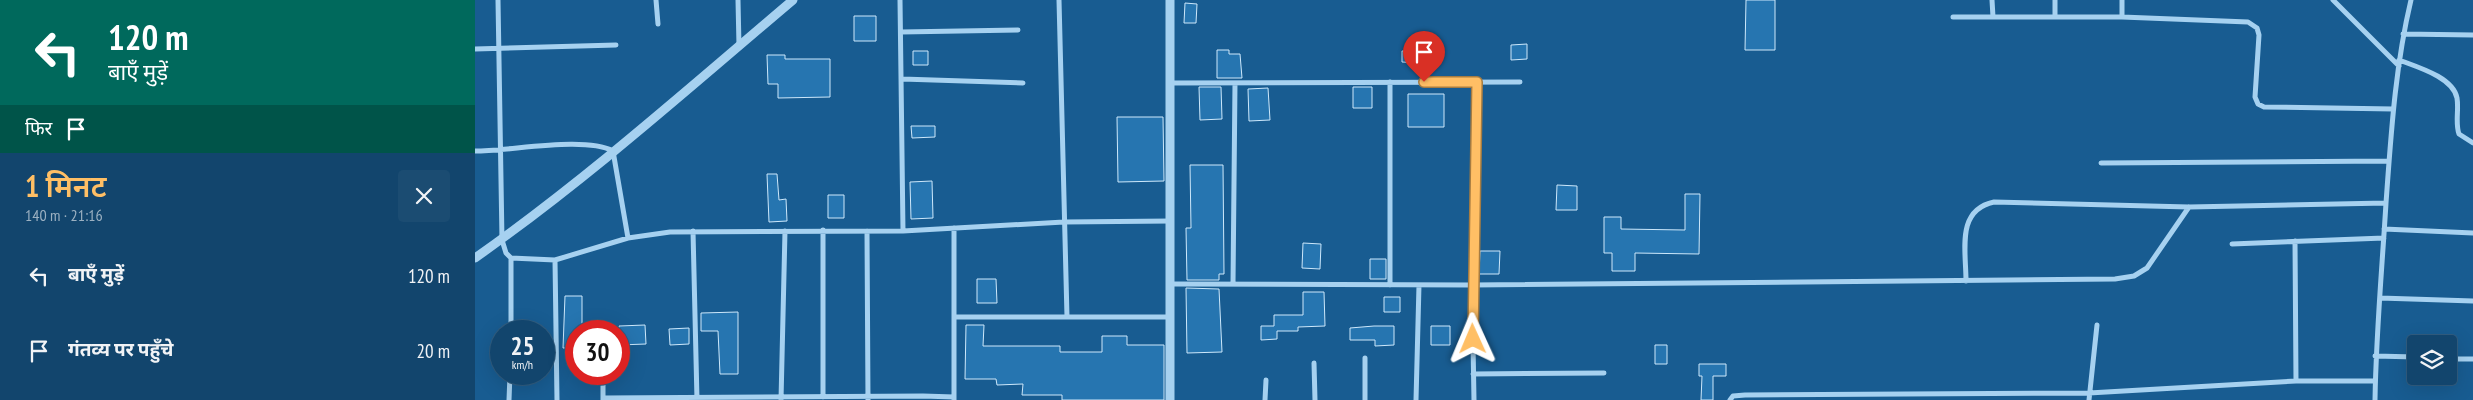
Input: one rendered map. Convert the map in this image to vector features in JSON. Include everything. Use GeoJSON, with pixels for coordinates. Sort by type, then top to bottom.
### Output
{"type":"FeatureCollection","features":[{"type":"Feature","properties":{"kind":"street"},"geometry":{"type":"LineString","coordinates":[[498,0],[501,240],[506,253],[511,258],[555,260],[628,238],[693,230],[903,231],[1064,222],[1171,221]]}},
{"type":"Feature","properties":{"kind":"street"},"geometry":{"type":"LineString","coordinates":[[656,0],[658,24]]}},
{"type":"Feature","properties":{"kind":"street"},"geometry":{"type":"LineString","coordinates":[[738,0],[739,46]]}},
{"type":"Feature","properties":{"kind":"street"},"geometry":{"type":"LineString","coordinates":[[475,258],[501,240],[613,150],[793,0]]}},
{"type":"Feature","properties":{"kind":"street"},"geometry":{"type":"LineString","coordinates":[[900,0],[903,231]]}},
{"type":"Feature","properties":{"kind":"street"},"geometry":{"type":"LineString","coordinates":[[1059,0],[1067,317]]}},
{"type":"Feature","properties":{"kind":"street"},"geometry":{"type":"LineString","coordinates":[[1170,0],[1170,400]]}},
{"type":"Feature","properties":{"kind":"street"},"geometry":{"type":"LineString","coordinates":[[1992,0],[1993,17]]}},
{"type":"Feature","properties":{"kind":"street"},"geometry":{"type":"LineString","coordinates":[[2055,0],[2055,17]]}},
{"type":"Feature","properties":{"kind":"street"},"geometry":{"type":"LineString","coordinates":[[2122,0],[2122,17]]}},
{"type":"Feature","properties":{"kind":"street"},"geometry":{"type":"LineString","coordinates":[[2333,0],[2399,66]]}},
{"type":"Feature","properties":{"kind":"street"},"geometry":{"type":"LineString","coordinates":[[2375,400],[2375,356],[2393,109],[2403,34],[2411,0]]}},
{"type":"Feature","properties":{"kind":"street"},"geometry":{"type":"LineString","coordinates":[[1953,17],[2122,17],[2248,22],[2257,28],[2259,35],[2255,97],[2259,104],[2264,107],[2393,109]]}},
{"type":"Feature","properties":{"kind":"street"},"geometry":{"type":"LineString","coordinates":[[901,32],[1018,30]]}},
{"type":"Feature","properties":{"kind":"street"},"geometry":{"type":"LineString","coordinates":[[2403,34],[2473,35]]}},
{"type":"Feature","properties":{"kind":"street"},"geometry":{"type":"LineString","coordinates":[[475,49],[616,45]]}},
{"type":"Feature","properties":{"kind":"street"},"geometry":{"type":"LineString","coordinates":[[2399,60],[2438,77],[2453,89],[2457,96],[2459,134],[2473,142]]}},
{"type":"Feature","properties":{"kind":"street"},"geometry":{"type":"LineString","coordinates":[[902,79],[1023,82]]}},
{"type":"Feature","properties":{"kind":"street"},"geometry":{"type":"LineString","coordinates":[[1390,82],[1390,285]]}},
{"type":"Feature","properties":{"kind":"street"},"geometry":{"type":"LineString","coordinates":[[1474,400],[1472,285],[1477,82]]}},
{"type":"Feature","properties":{"kind":"street"},"geometry":{"type":"LineString","coordinates":[[1170,83],[1519,82]]}},
{"type":"Feature","properties":{"kind":"street"},"geometry":{"type":"LineString","coordinates":[[1233,284],[1235,83]]}},
{"type":"Feature","properties":{"kind":"street"},"geometry":{"type":"LineString","coordinates":[[475,151],[499,151],[581,143],[603,146],[613,150]]}},
{"type":"Feature","properties":{"kind":"street"},"geometry":{"type":"LineString","coordinates":[[613,150],[628,238]]}},
{"type":"Feature","properties":{"kind":"street"},"geometry":{"type":"LineString","coordinates":[[2101,163],[2389,161]]}},
{"type":"Feature","properties":{"kind":"street"},"geometry":{"type":"LineString","coordinates":[[1966,281],[1967,226],[1969,216],[1982,204],[1994,202],[2189,207],[2387,203]]}},
{"type":"Feature","properties":{"kind":"street"},"geometry":{"type":"LineString","coordinates":[[1171,284],[1472,285],[2115,279],[2134,276],[2142,272],[2154,259],[2189,207]]}},
{"type":"Feature","properties":{"kind":"street"},"geometry":{"type":"LineString","coordinates":[[603,385],[603,399],[823,396],[954,398],[954,228]]}},
{"type":"Feature","properties":{"kind":"street"},"geometry":{"type":"LineString","coordinates":[[2385,229],[2473,233]]}},
{"type":"Feature","properties":{"kind":"street"},"geometry":{"type":"LineString","coordinates":[[693,230],[697,399]]}},
{"type":"Feature","properties":{"kind":"street"},"geometry":{"type":"LineString","coordinates":[[823,230],[823,396]]}},
{"type":"Feature","properties":{"kind":"street"},"geometry":{"type":"LineString","coordinates":[[781,398],[785,231]]}},
{"type":"Feature","properties":{"kind":"street"},"geometry":{"type":"LineString","coordinates":[[867,231],[868,398]]}},
{"type":"Feature","properties":{"kind":"street"},"geometry":{"type":"LineString","coordinates":[[2231,244],[2384,238]]}},
{"type":"Feature","properties":{"kind":"street"},"geometry":{"type":"LineString","coordinates":[[2295,241],[2296,382]]}},
{"type":"Feature","properties":{"kind":"street"},"geometry":{"type":"LineString","coordinates":[[511,258],[511,320]]}},
{"type":"Feature","properties":{"kind":"street"},"geometry":{"type":"LineString","coordinates":[[555,260],[557,400]]}},
{"type":"Feature","properties":{"kind":"street"},"geometry":{"type":"LineString","coordinates":[[1416,400],[1419,285]]}},
{"type":"Feature","properties":{"kind":"street"},"geometry":{"type":"LineString","coordinates":[[2379,298],[2473,301]]}},
{"type":"Feature","properties":{"kind":"street"},"geometry":{"type":"LineString","coordinates":[[955,317],[1170,317]]}},
{"type":"Feature","properties":{"kind":"street"},"geometry":{"type":"LineString","coordinates":[[2089,400],[2097,325]]}},
{"type":"Feature","properties":{"kind":"street"},"geometry":{"type":"LineString","coordinates":[[2375,356],[2407,357]]}},
{"type":"Feature","properties":{"kind":"street"},"geometry":{"type":"LineString","coordinates":[[1365,358],[1365,400]]}},
{"type":"Feature","properties":{"kind":"street"},"geometry":{"type":"LineString","coordinates":[[2457,358],[2473,359]]}},
{"type":"Feature","properties":{"kind":"street"},"geometry":{"type":"LineString","coordinates":[[1314,363],[1315,400]]}},
{"type":"Feature","properties":{"kind":"street"},"geometry":{"type":"LineString","coordinates":[[1473,374],[1604,373]]}},
{"type":"Feature","properties":{"kind":"street"},"geometry":{"type":"LineString","coordinates":[[1265,400],[1266,380]]}},
{"type":"Feature","properties":{"kind":"street"},"geometry":{"type":"LineString","coordinates":[[1730,400],[1733,396],[1745,395],[2089,393],[2296,382],[2375,381]]}},
{"type":"Feature","properties":{"kind":"street"},"geometry":{"type":"LineString","coordinates":[[509,400],[510,385]]}},
{"type":"Feature","properties":{"kind":"building"},"geometry":{"type":"Polygon","coordinates":[[[1746,0],[1775,0],[1775,50],[1745,50],[1746,0]]]}},
{"type":"Feature","properties":{"kind":"building"},"geometry":{"type":"Polygon","coordinates":[[[1185,3],[1197,4],[1196,23],[1184,23],[1185,3]]]}},
{"type":"Feature","properties":{"kind":"building"},"geometry":{"type":"Polygon","coordinates":[[[854,16],[876,16],[876,41],[854,41],[854,16]]]}},
{"type":"Feature","properties":{"kind":"building"},"geometry":{"type":"Polygon","coordinates":[[[1527,44],[1527,59],[1511,60],[1511,45],[1527,44]]]}},
{"type":"Feature","properties":{"kind":"building"},"geometry":{"type":"Polygon","coordinates":[[[1217,50],[1229,50],[1229,54],[1240,54],[1242,78],[1217,78],[1217,50]]]}},
{"type":"Feature","properties":{"kind":"building"},"geometry":{"type":"Polygon","coordinates":[[[913,51],[928,51],[928,65],[913,65],[913,51]]]}},
{"type":"Feature","properties":{"kind":"building"},"geometry":{"type":"Polygon","coordinates":[[[1402,51],[1419,51],[1418,63],[1402,62],[1402,51]]]}},
{"type":"Feature","properties":{"kind":"building"},"geometry":{"type":"Polygon","coordinates":[[[767,55],[785,55],[785,59],[830,59],[830,97],[778,98],[778,84],[768,84],[767,55]]]}},
{"type":"Feature","properties":{"kind":"building"},"geometry":{"type":"Polygon","coordinates":[[[1199,87],[1221,87],[1222,119],[1200,120],[1199,87]]]}},
{"type":"Feature","properties":{"kind":"building"},"geometry":{"type":"Polygon","coordinates":[[[1353,87],[1372,87],[1372,108],[1353,108],[1353,87]]]}},
{"type":"Feature","properties":{"kind":"building"},"geometry":{"type":"Polygon","coordinates":[[[1268,88],[1270,120],[1249,121],[1248,89],[1268,88]]]}},
{"type":"Feature","properties":{"kind":"building"},"geometry":{"type":"Polygon","coordinates":[[[1408,94],[1444,94],[1444,127],[1408,127],[1408,94]]]}},
{"type":"Feature","properties":{"kind":"building"},"geometry":{"type":"Polygon","coordinates":[[[1117,117],[1163,117],[1164,181],[1118,182],[1117,117]]]}},
{"type":"Feature","properties":{"kind":"building"},"geometry":{"type":"Polygon","coordinates":[[[911,126],[935,126],[935,137],[912,138],[911,126]]]}},
{"type":"Feature","properties":{"kind":"building"},"geometry":{"type":"Polygon","coordinates":[[[1190,165],[1223,165],[1224,274],[1219,274],[1219,280],[1187,280],[1186,228],[1191,228],[1190,165]]]}},
{"type":"Feature","properties":{"kind":"building"},"geometry":{"type":"Polygon","coordinates":[[[767,174],[777,174],[779,200],[786,199],[787,221],[769,222],[767,174]]]}},
{"type":"Feature","properties":{"kind":"building"},"geometry":{"type":"Polygon","coordinates":[[[932,181],[933,218],[911,219],[910,182],[932,181]]]}},
{"type":"Feature","properties":{"kind":"building"},"geometry":{"type":"Polygon","coordinates":[[[1557,185],[1577,186],[1577,210],[1556,210],[1557,185]]]}},
{"type":"Feature","properties":{"kind":"building"},"geometry":{"type":"Polygon","coordinates":[[[1685,194],[1700,194],[1699,254],[1635,253],[1635,271],[1612,271],[1612,253],[1604,253],[1604,217],[1621,217],[1621,229],[1685,230],[1685,194]]]}},
{"type":"Feature","properties":{"kind":"building"},"geometry":{"type":"Polygon","coordinates":[[[828,195],[844,195],[844,218],[828,218],[828,195]]]}},
{"type":"Feature","properties":{"kind":"building"},"geometry":{"type":"Polygon","coordinates":[[[1303,243],[1321,244],[1320,269],[1302,268],[1303,243]]]}},
{"type":"Feature","properties":{"kind":"building"},"geometry":{"type":"Polygon","coordinates":[[[1480,251],[1500,251],[1499,274],[1479,274],[1480,251]]]}},
{"type":"Feature","properties":{"kind":"building"},"geometry":{"type":"Polygon","coordinates":[[[1370,259],[1386,259],[1386,279],[1370,279],[1370,259]]]}},
{"type":"Feature","properties":{"kind":"building"},"geometry":{"type":"Polygon","coordinates":[[[977,279],[996,279],[997,303],[977,303],[977,279]]]}},
{"type":"Feature","properties":{"kind":"building"},"geometry":{"type":"Polygon","coordinates":[[[1186,288],[1219,289],[1222,352],[1187,353],[1186,288]]]}},
{"type":"Feature","properties":{"kind":"building"},"geometry":{"type":"Polygon","coordinates":[[[1303,292],[1324,292],[1325,326],[1298,327],[1298,331],[1277,331],[1277,339],[1261,340],[1261,326],[1274,326],[1274,315],[1303,315],[1303,292]]]}},
{"type":"Feature","properties":{"kind":"building"},"geometry":{"type":"Polygon","coordinates":[[[565,296],[582,296],[582,320],[565,320],[565,348],[563,348],[565,296]]]}},
{"type":"Feature","properties":{"kind":"building"},"geometry":{"type":"Polygon","coordinates":[[[1384,297],[1400,297],[1400,312],[1384,312],[1384,297]]]}},
{"type":"Feature","properties":{"kind":"building"},"geometry":{"type":"Polygon","coordinates":[[[738,312],[738,374],[720,374],[718,331],[701,331],[701,313],[738,312]]]}},
{"type":"Feature","properties":{"kind":"building"},"geometry":{"type":"Polygon","coordinates":[[[645,325],[646,344],[630,345],[630,326],[645,325]]]}},
{"type":"Feature","properties":{"kind":"building"},"geometry":{"type":"Polygon","coordinates":[[[966,325],[984,325],[983,346],[1060,346],[1060,352],[1102,352],[1102,336],[1127,336],[1127,345],[1164,345],[1164,400],[1062,400],[1062,395],[1022,395],[1023,384],[997,385],[996,379],[965,379],[966,325]]]}},
{"type":"Feature","properties":{"kind":"building"},"geometry":{"type":"Polygon","coordinates":[[[1394,326],[1394,345],[1375,346],[1375,340],[1350,340],[1350,328],[1394,326]]]}},
{"type":"Feature","properties":{"kind":"building"},"geometry":{"type":"Polygon","coordinates":[[[1431,326],[1450,326],[1450,345],[1431,345],[1431,326]]]}},
{"type":"Feature","properties":{"kind":"building"},"geometry":{"type":"Polygon","coordinates":[[[689,328],[689,344],[670,345],[669,329],[689,328]]]}},
{"type":"Feature","properties":{"kind":"building"},"geometry":{"type":"Polygon","coordinates":[[[1655,345],[1667,345],[1667,364],[1655,364],[1655,345]]]}},
{"type":"Feature","properties":{"kind":"building"},"geometry":{"type":"Polygon","coordinates":[[[1699,364],[1726,364],[1726,376],[1713,376],[1713,400],[1701,400],[1702,376],[1699,376],[1699,364]]]}},
{"type":"Feature","properties":{"kind":"route"},"geometry":{"type":"LineString","coordinates":[[1424,82],[1477,82],[1472,285],[1473,339]]}}]}
